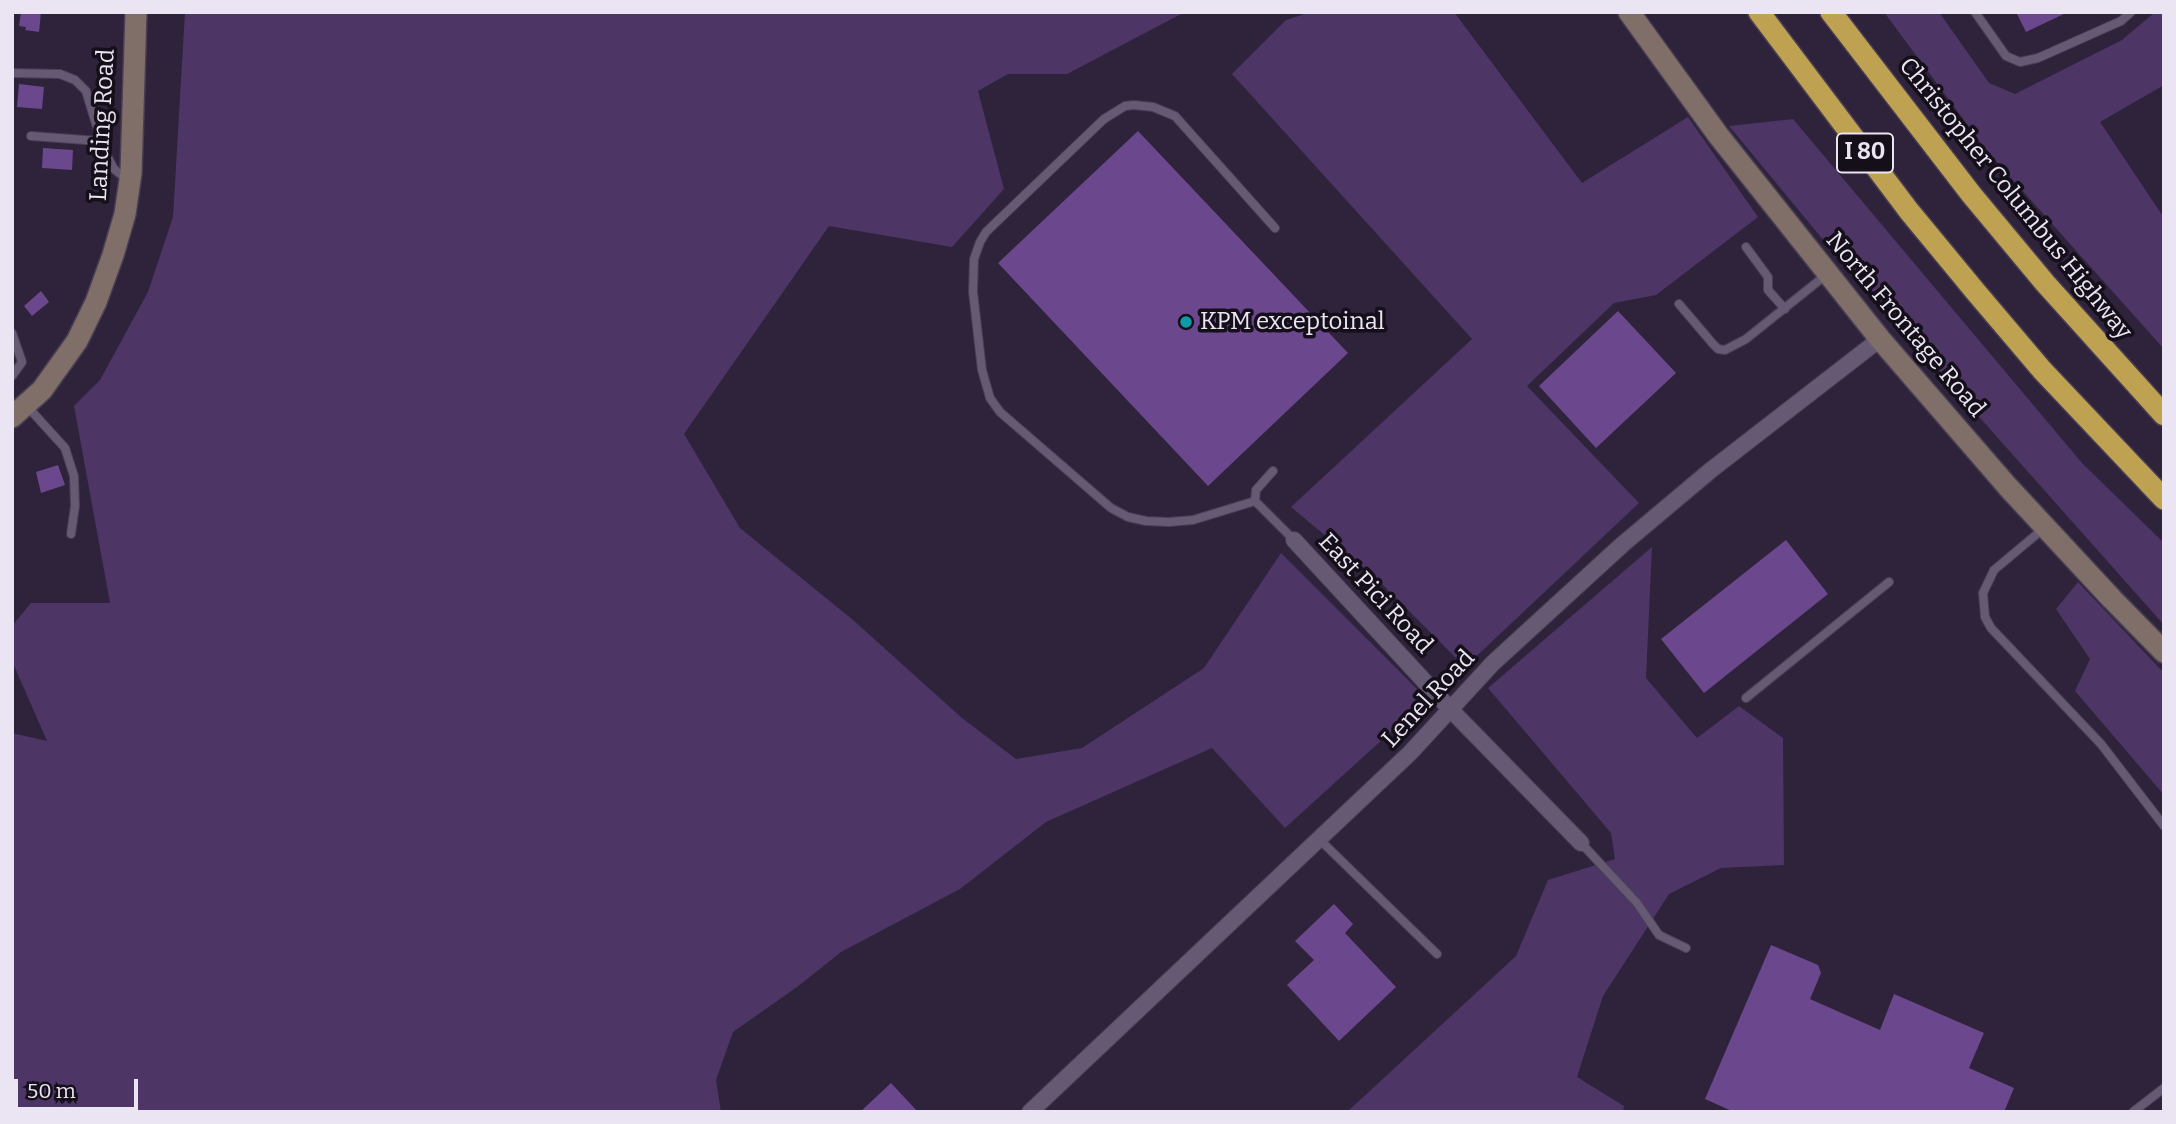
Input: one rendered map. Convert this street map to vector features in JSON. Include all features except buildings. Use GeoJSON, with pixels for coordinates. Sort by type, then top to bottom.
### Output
{"type":"FeatureCollection","features":[{"type":"Feature","properties":{"kind":"highway","name":"I 80"},"geometry":{"type":"LineString","coordinates":[[1759,12],[1933,241],[2042,370],[2164,499]]}},
{"type":"Feature","properties":{"kind":"highway","name":"Christopher Columbus Highway"},"geometry":{"type":"LineString","coordinates":[[1831,12],[1971,194],[2164,415]]}},
{"type":"Feature","properties":{"kind":"main road","name":"Landing Road"},"geometry":{"type":"LineString","coordinates":[[16,414],[42,390],[65,360],[96,302],[122,224],[130,181],[136,12]]}},
{"type":"Feature","properties":{"kind":"main road","name":"North Frontage Road"},"geometry":{"type":"LineString","coordinates":[[1629,12],[1718,135],[1880,339],[1949,421],[2045,527],[2164,652]]}},
{"type":"Feature","properties":{"kind":"street","name":"Lenel Road"},"geometry":{"type":"LineString","coordinates":[[1030,1112],[1410,753],[1493,663],[1623,544],[1711,470],[1880,339]]}},
{"type":"Feature","properties":{"kind":"street","name":"East Pici Road"},"geometry":{"type":"LineString","coordinates":[[1294,540],[1451,710],[1580,843]]}},
{"type":"Feature","properties":{"kind":"lane"},"geometry":{"type":"LineString","coordinates":[[1975,12],[2003,52],[2010,59],[2020,62],[2038,58],[2097,32],[2121,21],[2131,12]]}},
{"type":"Feature","properties":{"kind":"lane"},"geometry":{"type":"LineString","coordinates":[[12,73],[61,74],[75,80],[86,90],[99,141],[114,169],[130,181]]}},
{"type":"Feature","properties":{"kind":"lane"},"geometry":{"type":"LineString","coordinates":[[1255,501],[1193,520],[1170,522],[1146,522],[1111,508],[1000,412],[990,398],[982,370],[972,270],[976,250],[986,232],[1104,119],[1114,111],[1134,104],[1153,107],[1175,116],[1275,228]]}},
{"type":"Feature","properties":{"kind":"lane"},"geometry":{"type":"LineString","coordinates":[[31,136],[99,141]]}},
{"type":"Feature","properties":{"kind":"lane"},"geometry":{"type":"LineString","coordinates":[[1746,247],[1768,277],[1768,290],[1785,309]]}},
{"type":"Feature","properties":{"kind":"lane"},"geometry":{"type":"LineString","coordinates":[[1679,304],[1718,349],[1725,350],[1734,347],[1785,309],[1827,274]]}},
{"type":"Feature","properties":{"kind":"lane"},"geometry":{"type":"LineString","coordinates":[[12,333],[22,362],[12,376]]}},
{"type":"Feature","properties":{"kind":"lane"},"geometry":{"type":"LineString","coordinates":[[16,414],[65,448],[74,476],[75,506],[71,534]]}},
{"type":"Feature","properties":{"kind":"lane"},"geometry":{"type":"LineString","coordinates":[[1273,471],[1256,489],[1255,501],[1294,540]]}},
{"type":"Feature","properties":{"kind":"lane"},"geometry":{"type":"LineString","coordinates":[[2045,527],[1994,570],[1983,593],[1985,617],[1991,628],[2101,744],[2164,825]]}},
{"type":"Feature","properties":{"kind":"lane"},"geometry":{"type":"LineString","coordinates":[[1746,698],[1889,582]]}},
{"type":"Feature","properties":{"kind":"lane"},"geometry":{"type":"LineString","coordinates":[[1319,839],[1437,954]]}},
{"type":"Feature","properties":{"kind":"lane"},"geometry":{"type":"LineString","coordinates":[[1580,843],[1637,903],[1659,935],[1686,948]]}},
{"type":"Feature","properties":{"kind":"lane"},"geometry":{"type":"LineString","coordinates":[[2133,1112],[2164,1088]]}},
{"type":"Feature","properties":{"kind":"shaded area"},"geometry":{"type":"Polygon","coordinates":[[[185,12],[1185,12],[1067,74],[1008,74],[978,91],[1004,189],[952,247],[829,226],[684,434],[740,528],[853,620],[962,718],[1016,759],[1082,748],[1204,668],[1281,553],[1427,699],[1285,828],[1212,748],[1046,822],[960,889],[841,952],[733,1032],[716,1080],[721,1112],[12,1112],[12,733],[47,741],[12,661],[12,626],[31,603],[110,603],[74,406],[100,380],[148,292],[173,217],[185,12]]]}},
{"type":"Feature","properties":{"kind":"shaded area"},"geometry":{"type":"Polygon","coordinates":[[[1311,12],[1454,12],[1582,183],[1688,117],[1758,217],[1656,295],[1614,303],[1527,386],[1639,503],[1465,667],[1377,579],[1291,507],[1472,339],[1232,74],[1286,20],[1311,12]]]}},
{"type":"Feature","properties":{"kind":"shaded area"},"geometry":{"type":"Polygon","coordinates":[[[1884,12],[1939,12],[1989,83],[2015,94],[2122,40],[2155,12],[2164,12],[2164,85],[2100,122],[2164,218],[2164,349],[1986,150],[1884,12]]]}},
{"type":"Feature","properties":{"kind":"shaded area"},"geometry":{"type":"Polygon","coordinates":[[[1793,119],[2082,463],[2164,543],[2164,625],[1839,259],[1729,126],[1793,119]]]}},
{"type":"Feature","properties":{"kind":"shaded area"},"geometry":{"type":"Polygon","coordinates":[[[1652,547],[1646,678],[1697,738],[1739,706],[1783,738],[1784,865],[1721,868],[1669,894],[1603,996],[1577,1077],[1624,1106],[1623,1112],[1347,1112],[1516,956],[1548,880],[1615,859],[1611,833],[1488,688],[1652,547]]]}},
{"type":"Feature","properties":{"kind":"shaded area"},"geometry":{"type":"Polygon","coordinates":[[[2078,582],[2164,673],[2164,795],[2075,691],[2090,659],[2056,609],[2078,582]]]}},
{"type":"Feature","properties":{"kind":"place","name":"KPM exceptoinal"},"geometry":{"type":"Point","coordinates":[1186,322]}}]}
